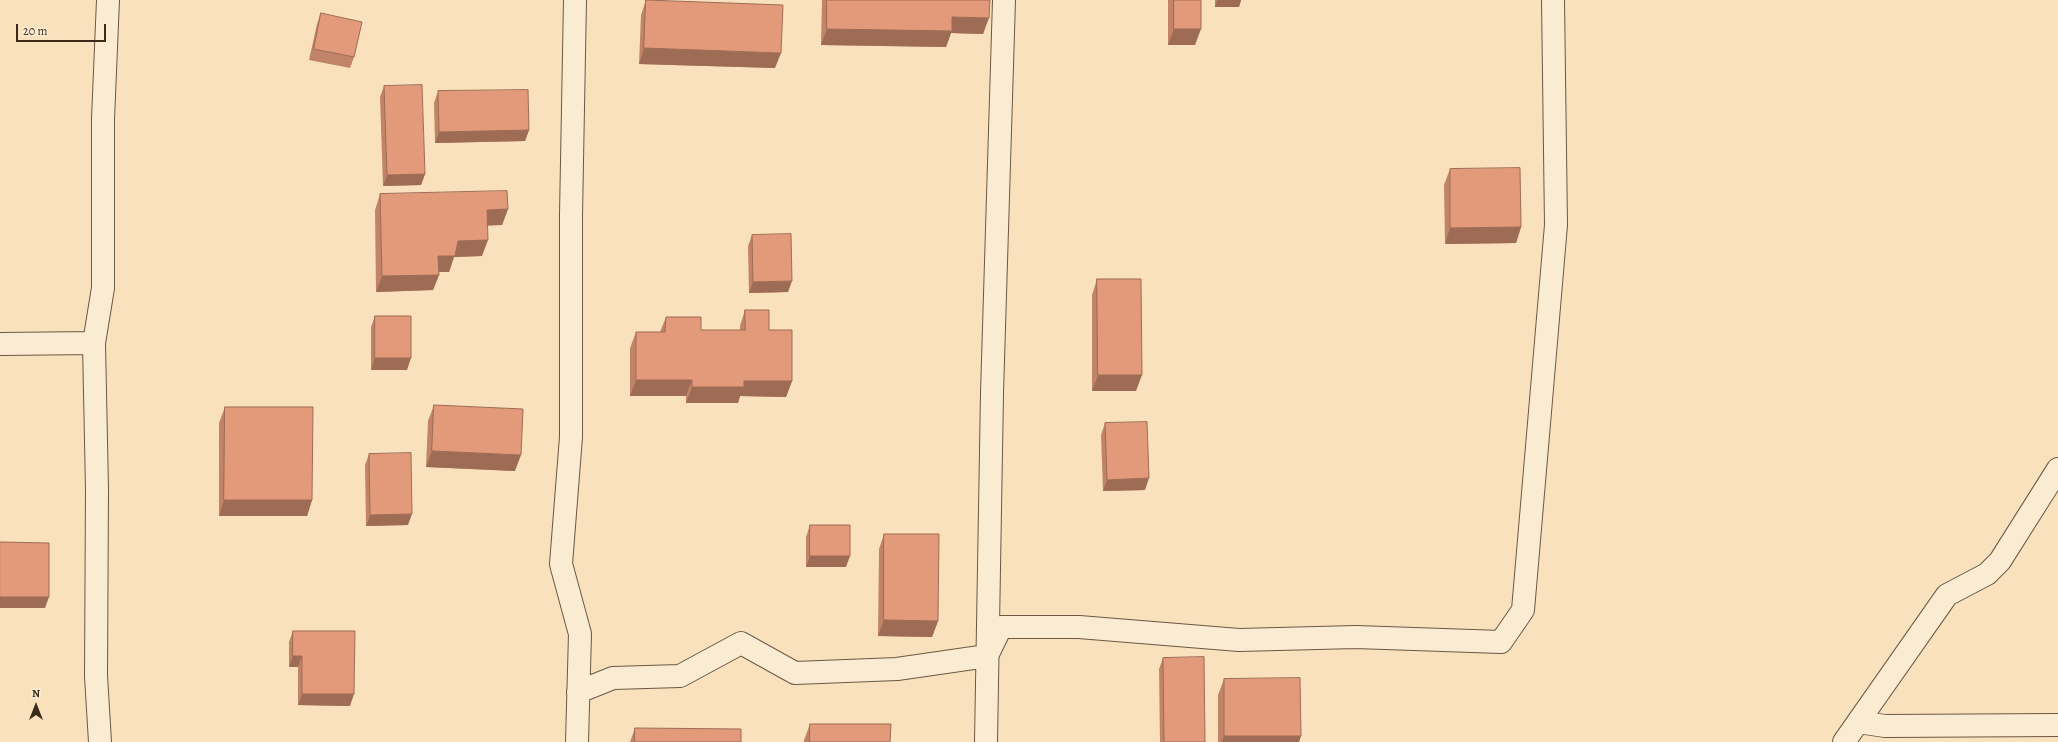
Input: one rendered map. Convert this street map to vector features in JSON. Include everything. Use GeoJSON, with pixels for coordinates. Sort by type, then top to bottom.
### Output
{"type":"FeatureCollection","features":[{"type":"Feature","properties":{"kind":"street"},"geometry":{"type":"LineString","coordinates":[[100,742],[96,676],[97,490],[94,343],[103,288],[103,118],[108,0]]}},
{"type":"Feature","properties":{"kind":"street"},"geometry":{"type":"LineString","coordinates":[[575,0],[571,215],[571,437],[561,564],[580,634],[577,742]]}},
{"type":"Feature","properties":{"kind":"street"},"geometry":{"type":"LineString","coordinates":[[986,742],[992,393],[1004,0]]}},
{"type":"Feature","properties":{"kind":"street"},"geometry":{"type":"LineString","coordinates":[[987,656],[1001,627],[1079,627],[1239,640],[1356,637],[1500,642],[1523,610],[1556,225],[1553,0]]}},
{"type":"Feature","properties":{"kind":"street"},"geometry":{"type":"LineString","coordinates":[[0,344],[94,343]]}},
{"type":"Feature","properties":{"kind":"street"},"geometry":{"type":"LineString","coordinates":[[1844,742],[1947,595],[1987,574],[2000,561],[2058,469]]}},
{"type":"Feature","properties":{"kind":"street"},"geometry":{"type":"LineString","coordinates":[[578,692],[613,678],[680,676],[741,643],[794,673],[897,669],[987,656]]}},
{"type":"Feature","properties":{"kind":"street"},"geometry":{"type":"LineString","coordinates":[[1858,722],[1885,726],[2058,725]]}},
{"type":"Feature","properties":{"kind":"building"},"geometry":{"type":"Polygon","coordinates":[[[646,0],[783,5],[781,53],[644,48],[646,0]]]}},
{"type":"Feature","properties":{"kind":"building"},"geometry":{"type":"Polygon","coordinates":[[[827,0],[990,0],[989,18],[952,17],[952,31],[827,29],[827,0]]]}},
{"type":"Feature","properties":{"kind":"building"},"geometry":{"type":"Polygon","coordinates":[[[1174,0],[1201,0],[1201,29],[1174,29],[1174,0]]]}},
{"type":"Feature","properties":{"kind":"building"},"geometry":{"type":"Polygon","coordinates":[[[321,13],[362,22],[354,57],[314,49],[321,13]]]}},
{"type":"Feature","properties":{"kind":"building"},"geometry":{"type":"Polygon","coordinates":[[[422,85],[425,174],[387,175],[384,86],[422,85]]]}},
{"type":"Feature","properties":{"kind":"building"},"geometry":{"type":"Polygon","coordinates":[[[528,90],[529,130],[439,132],[438,91],[528,90]]]}},
{"type":"Feature","properties":{"kind":"building"},"geometry":{"type":"Polygon","coordinates":[[[1520,168],[1521,227],[1450,228],[1450,169],[1520,168]]]}},
{"type":"Feature","properties":{"kind":"building"},"geometry":{"type":"Polygon","coordinates":[[[507,191],[508,209],[487,210],[488,240],[458,241],[455,256],[438,256],[439,275],[382,276],[380,194],[507,191]]]}},
{"type":"Feature","properties":{"kind":"building"},"geometry":{"type":"Polygon","coordinates":[[[791,234],[792,281],[753,282],[752,235],[791,234]]]}},
{"type":"Feature","properties":{"kind":"building"},"geometry":{"type":"Polygon","coordinates":[[[1097,279],[1141,279],[1142,375],[1098,375],[1097,279]]]}},
{"type":"Feature","properties":{"kind":"building"},"geometry":{"type":"Polygon","coordinates":[[[745,310],[769,310],[769,330],[792,330],[792,381],[744,381],[744,387],[692,387],[692,380],[636,380],[636,332],[665,332],[666,317],[701,317],[701,330],[745,330],[745,310]]]}},
{"type":"Feature","properties":{"kind":"building"},"geometry":{"type":"Polygon","coordinates":[[[375,316],[411,316],[411,358],[375,358],[375,316]]]}},
{"type":"Feature","properties":{"kind":"building"},"geometry":{"type":"Polygon","coordinates":[[[434,405],[523,409],[521,455],[432,451],[434,405]]]}},
{"type":"Feature","properties":{"kind":"building"},"geometry":{"type":"Polygon","coordinates":[[[225,407],[313,407],[312,500],[224,500],[225,407]]]}},
{"type":"Feature","properties":{"kind":"building"},"geometry":{"type":"Polygon","coordinates":[[[1147,422],[1149,478],[1107,480],[1105,423],[1147,422]]]}},
{"type":"Feature","properties":{"kind":"building"},"geometry":{"type":"Polygon","coordinates":[[[411,453],[412,514],[370,515],[369,454],[411,453]]]}},
{"type":"Feature","properties":{"kind":"building"},"geometry":{"type":"Polygon","coordinates":[[[810,525],[850,525],[850,556],[810,556],[810,525]]]}},
{"type":"Feature","properties":{"kind":"building"},"geometry":{"type":"Polygon","coordinates":[[[884,534],[939,534],[938,621],[884,620],[884,534]]]}},
{"type":"Feature","properties":{"kind":"building"},"geometry":{"type":"Polygon","coordinates":[[[0,542],[49,543],[49,597],[0,597],[0,542]]]}},
{"type":"Feature","properties":{"kind":"building"},"geometry":{"type":"Polygon","coordinates":[[[293,631],[355,631],[354,694],[302,694],[302,656],[293,656],[293,631]]]}},
{"type":"Feature","properties":{"kind":"building"},"geometry":{"type":"Polygon","coordinates":[[[1204,657],[1205,742],[1164,742],[1163,658],[1204,657]]]}},
{"type":"Feature","properties":{"kind":"building"},"geometry":{"type":"Polygon","coordinates":[[[1300,678],[1301,736],[1224,736],[1224,679],[1300,678]]]}},
{"type":"Feature","properties":{"kind":"building"},"geometry":{"type":"Polygon","coordinates":[[[810,724],[891,724],[890,742],[810,742],[810,724]]]}},
{"type":"Feature","properties":{"kind":"building"},"geometry":{"type":"Polygon","coordinates":[[[635,728],[741,729],[741,742],[635,742],[635,728]]]}}]}
